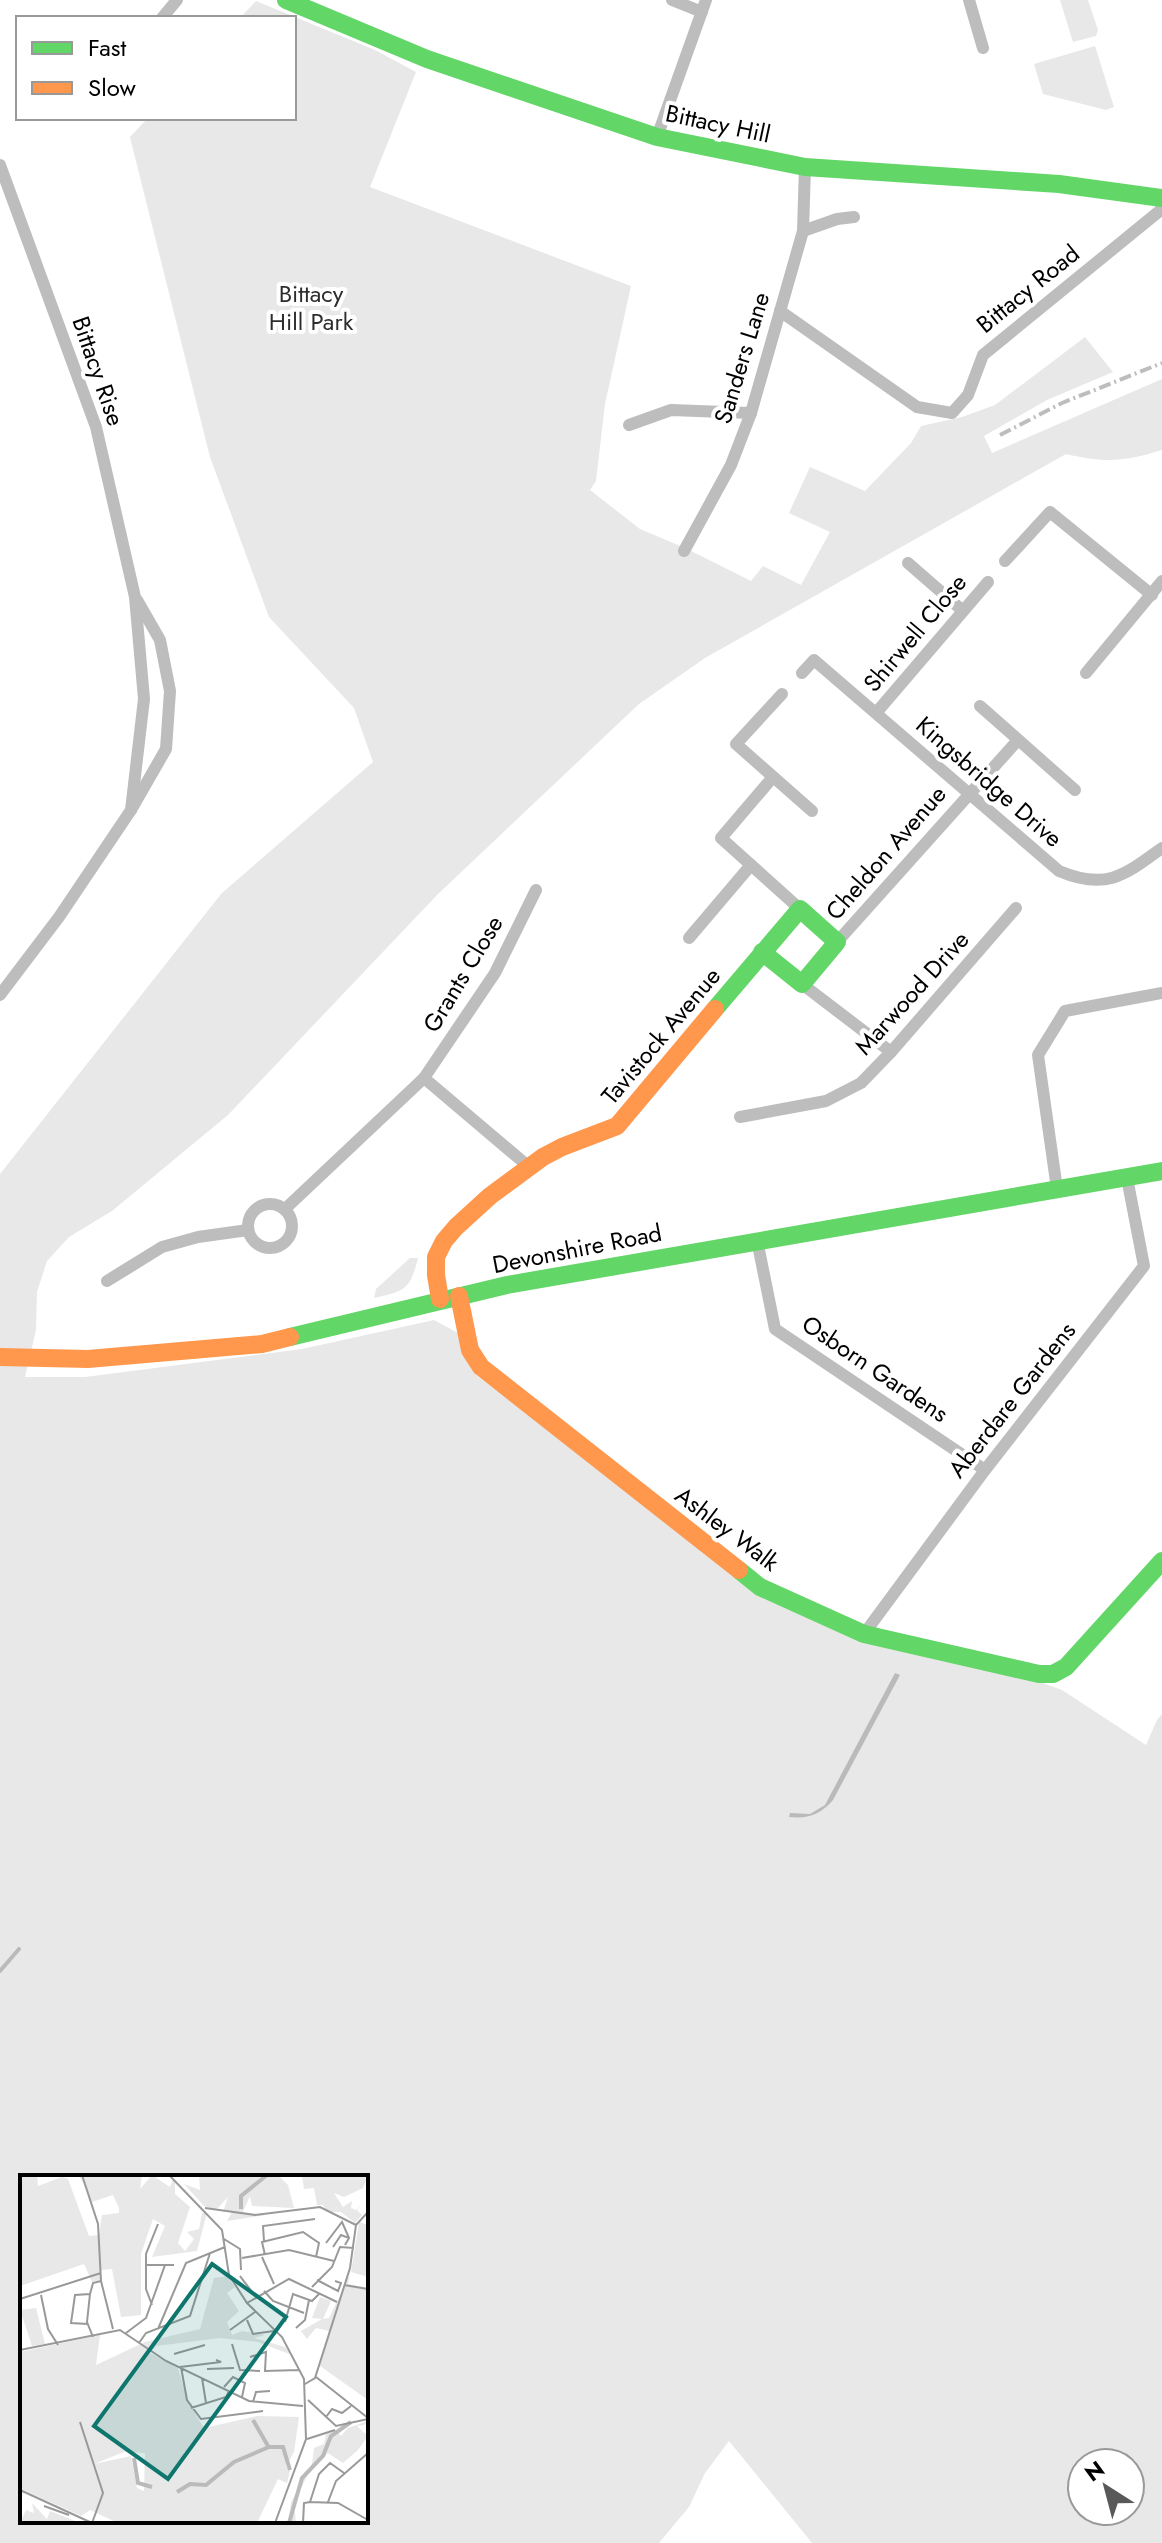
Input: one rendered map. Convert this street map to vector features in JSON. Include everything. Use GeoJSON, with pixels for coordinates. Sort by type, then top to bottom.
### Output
{"type":"FeatureCollection","features":[{"type":"Feature","properties":{"kind":"street"},"geometry":{"type":"LineString","coordinates":[[164,16],[177,0]]}},
{"type":"Feature","properties":{"kind":"street","name":"Bittacy Hill"},"geometry":{"type":"LineString","coordinates":[[286,0],[427,59],[657,137],[805,167],[1059,184],[1162,197]]}},
{"type":"Feature","properties":{"kind":"street"},"geometry":{"type":"LineString","coordinates":[[657,137],[704,6],[672,0]]}},
{"type":"Feature","properties":{"kind":"street"},"geometry":{"type":"LineString","coordinates":[[969,0],[983,48]]}},
{"type":"Feature","properties":{"kind":"street","name":"Bittacy Rise"},"geometry":{"type":"LineString","coordinates":[[0,165],[96,427],[135,597],[144,699],[131,810]]}},
{"type":"Feature","properties":{"kind":"street","name":"Sanders Lane"},"geometry":{"type":"LineString","coordinates":[[684,551],[731,465],[751,413],[803,231],[805,167]]}},
{"type":"Feature","properties":{"kind":"street","name":"Bittacy Road"},"geometry":{"type":"LineString","coordinates":[[780,311],[917,407],[952,413],[968,395],[983,355],[1162,197]]}},
{"type":"Feature","properties":{"kind":"street"},"geometry":{"type":"LineString","coordinates":[[803,231],[837,219],[854,217]]}},
{"type":"Feature","properties":{"kind":"street"},"geometry":{"type":"LineString","coordinates":[[629,425],[671,410],[751,413]]}},
{"type":"Feature","properties":{"kind":"street"},"geometry":{"type":"LineString","coordinates":[[1005,561],[1050,512],[1152,595]]}},
{"type":"Feature","properties":{"kind":"street"},"geometry":{"type":"LineString","coordinates":[[908,563],[963,611]]}},
{"type":"Feature","properties":{"kind":"street"},"geometry":{"type":"LineString","coordinates":[[1086,673],[1162,581]]}},
{"type":"Feature","properties":{"kind":"street","name":"Shirwell Close"},"geometry":{"type":"LineString","coordinates":[[876,713],[988,582]]}},
{"type":"Feature","properties":{"kind":"street","name":"Bittacy Rise"},"geometry":{"type":"LineString","coordinates":[[0,995],[59,917],[131,810],[166,749],[170,691],[160,640],[135,597]]}},
{"type":"Feature","properties":{"kind":"street","name":"Kingsbridge Drive"},"geometry":{"type":"LineString","coordinates":[[802,673],[814,660],[1059,871],[1080,880],[1105,881],[1129,872],[1162,848]]}},
{"type":"Feature","properties":{"kind":"street"},"geometry":{"type":"LineString","coordinates":[[782,694],[736,744],[812,811]]}},
{"type":"Feature","properties":{"kind":"street"},"geometry":{"type":"LineString","coordinates":[[980,706],[1075,790]]}},
{"type":"Feature","properties":{"kind":"street","name":"Cheldon Avenue"},"geometry":{"type":"LineString","coordinates":[[837,942],[1018,740]]}},
{"type":"Feature","properties":{"kind":"street"},"geometry":{"type":"LineString","coordinates":[[773,777],[721,838],[837,942],[802,984]]}},
{"type":"Feature","properties":{"kind":"street"},"geometry":{"type":"LineString","coordinates":[[689,938],[751,865]]}},
{"type":"Feature","properties":{"kind":"street","name":"Grants Close"},"geometry":{"type":"LineString","coordinates":[[285,1209],[424,1078],[495,973],[536,890]]}},
{"type":"Feature","properties":{"kind":"street","name":"Marwood Drive"},"geometry":{"type":"LineString","coordinates":[[740,1117],[826,1101],[861,1083],[1016,908]]}},
{"type":"Feature","properties":{"kind":"street","name":"Tavistock Avenue"},"geometry":{"type":"LineString","coordinates":[[450,1298],[435,1277],[436,1256],[448,1236],[528,1166],[555,1149],[600,1135],[617,1126],[800,909]]}},
{"type":"Feature","properties":{"kind":"street"},"geometry":{"type":"LineString","coordinates":[[762,952],[891,1052]]}},
{"type":"Feature","properties":{"kind":"street"},"geometry":{"type":"LineString","coordinates":[[1057,1189],[1038,1055],[1065,1011],[1162,993]]}},
{"type":"Feature","properties":{"kind":"street"},"geometry":{"type":"LineString","coordinates":[[424,1078],[528,1166]]}},
{"type":"Feature","properties":{"kind":"street","name":"Devonshire Road"},"geometry":{"type":"LineString","coordinates":[[0,1357],[88,1359],[262,1344],[507,1285],[1162,1171]]}},
{"type":"Feature","properties":{"kind":"street","name":"Aberdare Gardens"},"geometry":{"type":"LineString","coordinates":[[864,1634],[985,1470],[1144,1266],[1127,1178]]}},
{"type":"Feature","properties":{"kind":"street"},"geometry":{"type":"LineString","coordinates":[[275,1204],[285,1209],[292,1228],[286,1240],[273,1247],[260,1245],[248,1230],[250,1215],[259,1206],[275,1204]]}},
{"type":"Feature","properties":{"kind":"street"},"geometry":{"type":"LineString","coordinates":[[107,1281],[162,1247],[198,1237],[248,1230]]}},
{"type":"Feature","properties":{"kind":"street","name":"Osborn Gardens"},"geometry":{"type":"LineString","coordinates":[[757,1240],[775,1329],[985,1470]]}},
{"type":"Feature","properties":{"kind":"street","name":"Ashley Walk"},"geometry":{"type":"LineString","coordinates":[[450,1298],[470,1350],[481,1367],[760,1587],[864,1634],[1039,1674],[1053,1674],[1066,1667],[1162,1561]]}},
{"type":"Feature","properties":{"kind":"green space"},"geometry":{"type":"Polygon","coordinates":[[[1060,0],[1088,0],[1098,30],[1096,36],[1073,42],[1060,0]]]}},
{"type":"Feature","properties":{"kind":"green space"},"geometry":{"type":"Polygon","coordinates":[[[256,1],[292,16],[242,16],[256,1]]]}},
{"type":"Feature","properties":{"kind":"green space","name":"Bittacy Hill Park"},"geometry":{"type":"Polygon","coordinates":[[[296,17],[375,50],[416,72],[370,187],[631,286],[605,404],[596,481],[590,490],[640,529],[751,581],[763,566],[801,585],[830,532],[789,513],[810,467],[865,491],[911,443],[921,426],[962,417],[995,405],[1085,337],[1113,372],[1047,400],[984,436],[992,453],[1162,379],[1162,450],[1114,460],[1066,454],[705,658],[639,704],[438,894],[228,1115],[112,1211],[69,1237],[47,1261],[37,1292],[36,1330],[25,1377],[85,1377],[302,1349],[434,1320],[458,1333],[476,1375],[760,1587],[861,1642],[1010,1671],[1062,1690],[1146,1745],[1162,1714],[1162,2543],[812,2543],[729,2441],[705,2473],[689,2507],[659,2543],[0,2543],[0,1174],[221,894],[373,762],[354,708],[269,617],[210,457],[130,137],[146,120],[296,120],[296,17]]]}},
{"type":"Feature","properties":{"kind":"green space"},"geometry":{"type":"Polygon","coordinates":[[[1095,46],[1114,107],[1106,110],[1043,94],[1034,64],[1095,46]]]}},
{"type":"Feature","properties":{"kind":"green space"},"geometry":{"type":"Polygon","coordinates":[[[410,1258],[418,1258],[409,1283],[399,1291],[374,1298],[376,1289],[410,1258]]]}},
{"type":"Feature","properties":{"kind":"shaded area"},"geometry":{"type":"Polygon","coordinates":[[[895,1673],[900,1675],[833,1800],[813,1815],[789,1817],[790,1813],[810,1814],[825,1805],[895,1673]]]}},
{"type":"Feature","properties":{"kind":"waterway"},"geometry":{"type":"LineString","coordinates":[[0,1971],[19,1949]]}},
{"type":"Feature","properties":{"kind":"railway"},"geometry":{"type":"LineString","coordinates":[[1000,435],[1062,403],[1162,363]]}},
{"type":"Feature","properties":{"kind":"traffic: fast"},"geometry":{"type":"LineString","coordinates":[[286,0],[427,59],[657,137],[805,167],[1059,184],[1162,198]]}},
{"type":"Feature","properties":{"kind":"traffic: fast"},"geometry":{"type":"LineString","coordinates":[[715,1009],[800,909],[837,942],[802,984],[762,952]]}},
{"type":"Feature","properties":{"kind":"traffic: fast"},"geometry":{"type":"LineString","coordinates":[[290,1337],[507,1285],[1162,1171]]}},
{"type":"Feature","properties":{"kind":"traffic: fast"},"geometry":{"type":"LineString","coordinates":[[739,1570],[760,1587],[864,1634],[1039,1674],[1053,1674],[1066,1667],[1162,1561]]}},
{"type":"Feature","properties":{"kind":"traffic: slow"},"geometry":{"type":"LineString","coordinates":[[440,1299],[436,1257],[456,1227],[490,1196],[543,1157],[617,1126],[715,1009]]}},
{"type":"Feature","properties":{"kind":"traffic: slow"},"geometry":{"type":"LineString","coordinates":[[459,1296],[470,1350],[481,1367],[739,1570]]}},
{"type":"Feature","properties":{"kind":"traffic: slow"},"geometry":{"type":"LineString","coordinates":[[0,1357],[88,1359],[262,1344],[290,1337]]}}]}
